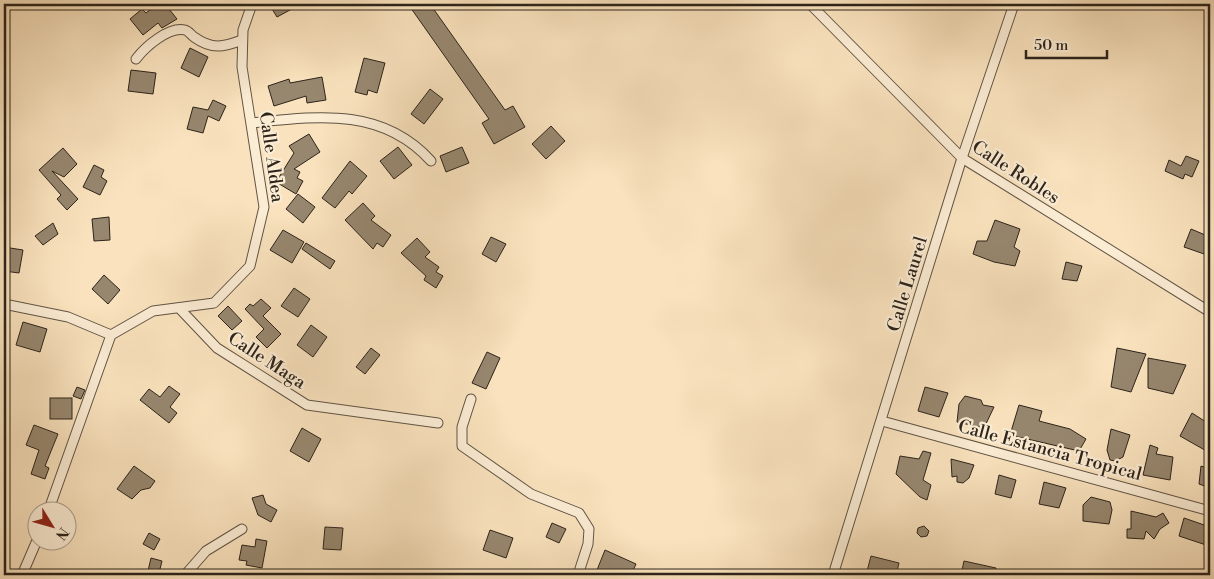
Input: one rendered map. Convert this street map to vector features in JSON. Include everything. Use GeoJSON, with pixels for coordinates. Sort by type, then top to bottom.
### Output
{"type":"FeatureCollection","features":[{"type":"Feature","properties":{"kind":"street","name":"Calle Aldea"},"geometry":{"type":"LineString","coordinates":[[111,335],[153,311],[214,303],[250,266],[264,206],[242,68],[243,30],[252,4]]}},
{"type":"Feature","properties":{"kind":"street","name":"Calle Robles"},"geometry":{"type":"LineString","coordinates":[[810,4],[962,158],[1210,312]]}},
{"type":"Feature","properties":{"kind":"street","name":"Calle Laurel"},"geometry":{"type":"LineString","coordinates":[[833,575],[962,158],[1014,4]]}},
{"type":"Feature","properties":{"kind":"street"},"geometry":{"type":"LineString","coordinates":[[136,59],[146,45],[178,31],[186,30],[211,46],[222,47],[242,40]]}},
{"type":"Feature","properties":{"kind":"street"},"geometry":{"type":"LineString","coordinates":[[252,123],[310,117],[348,118],[401,134],[417,145],[432,161]]}},
{"type":"Feature","properties":{"kind":"street"},"geometry":{"type":"LineString","coordinates":[[4,304],[68,317],[111,335],[52,502]]}},
{"type":"Feature","properties":{"kind":"street","name":"Calle Maga"},"geometry":{"type":"LineString","coordinates":[[179,308],[217,348],[307,405],[438,423]]}},
{"type":"Feature","properties":{"kind":"street"},"geometry":{"type":"LineString","coordinates":[[471,399],[462,427],[462,446],[531,494],[579,513],[589,529],[588,544],[578,575]]}},
{"type":"Feature","properties":{"kind":"street","name":"Calle Estancia Tropical"},"geometry":{"type":"LineString","coordinates":[[882,421],[1210,511]]}},
{"type":"Feature","properties":{"kind":"street"},"geometry":{"type":"LineString","coordinates":[[185,575],[206,551],[242,530]]}},
{"type":"Feature","properties":{"kind":"street"},"geometry":{"type":"LineString","coordinates":[[22,575],[32,552]]}},
{"type":"Feature","properties":{"kind":"building"},"geometry":{"type":"Polygon","coordinates":[[[158,4],[165,4],[177,19],[162,28],[158,23],[143,35],[130,19],[142,9],[146,13],[158,4]]]}},
{"type":"Feature","properties":{"kind":"building"},"geometry":{"type":"Polygon","coordinates":[[[269,4],[301,4],[277,17],[269,4]]]}},
{"type":"Feature","properties":{"kind":"building"},"geometry":{"type":"Polygon","coordinates":[[[408,4],[430,4],[505,110],[513,106],[525,127],[494,144],[482,123],[489,119],[408,4]]]}},
{"type":"Feature","properties":{"kind":"building"},"geometry":{"type":"Polygon","coordinates":[[[190,48],[208,57],[199,77],[181,68],[190,48]]]}},
{"type":"Feature","properties":{"kind":"building"},"geometry":{"type":"Polygon","coordinates":[[[364,58],[385,63],[377,93],[368,90],[367,95],[355,92],[364,58]]]}},
{"type":"Feature","properties":{"kind":"building"},"geometry":{"type":"Polygon","coordinates":[[[131,70],[156,73],[153,94],[128,91],[131,70]]]}},
{"type":"Feature","properties":{"kind":"building"},"geometry":{"type":"Polygon","coordinates":[[[322,77],[326,100],[307,103],[306,96],[274,106],[268,86],[289,79],[290,83],[322,77]]]}},
{"type":"Feature","properties":{"kind":"building"},"geometry":{"type":"Polygon","coordinates":[[[430,89],[443,99],[424,124],[411,114],[430,89]]]}},
{"type":"Feature","properties":{"kind":"building"},"geometry":{"type":"Polygon","coordinates":[[[213,100],[226,106],[219,121],[208,116],[203,133],[187,129],[193,107],[208,110],[213,100]]]}},
{"type":"Feature","properties":{"kind":"building"},"geometry":{"type":"Polygon","coordinates":[[[551,126],[565,141],[546,159],[532,144],[551,126]]]}},
{"type":"Feature","properties":{"kind":"building"},"geometry":{"type":"Polygon","coordinates":[[[309,134],[320,152],[294,169],[300,172],[297,178],[303,181],[296,194],[276,182],[294,153],[289,146],[309,134]]]}},
{"type":"Feature","properties":{"kind":"building"},"geometry":{"type":"Polygon","coordinates":[[[398,147],[412,165],[394,179],[380,161],[398,147]]]}},
{"type":"Feature","properties":{"kind":"building"},"geometry":{"type":"Polygon","coordinates":[[[462,147],[469,163],[446,172],[440,156],[462,147]]]}},
{"type":"Feature","properties":{"kind":"building"},"geometry":{"type":"Polygon","coordinates":[[[63,148],[77,164],[64,177],[52,171],[78,199],[67,210],[57,199],[61,195],[39,170],[63,148]]]}},
{"type":"Feature","properties":{"kind":"building"},"geometry":{"type":"Polygon","coordinates":[[[1186,156],[1199,161],[1192,177],[1185,174],[1183,179],[1165,171],[1169,160],[1181,166],[1186,156]]]}},
{"type":"Feature","properties":{"kind":"building"},"geometry":{"type":"Polygon","coordinates":[[[350,161],[367,176],[352,194],[349,191],[335,208],[322,198],[350,161]]]}},
{"type":"Feature","properties":{"kind":"building"},"geometry":{"type":"Polygon","coordinates":[[[94,165],[104,170],[101,177],[107,181],[100,195],[83,187],[94,165]]]}},
{"type":"Feature","properties":{"kind":"building"},"geometry":{"type":"Polygon","coordinates":[[[298,194],[315,207],[303,223],[286,209],[298,194]]]}},
{"type":"Feature","properties":{"kind":"building"},"geometry":{"type":"Polygon","coordinates":[[[363,203],[375,216],[371,220],[391,235],[383,247],[377,243],[373,249],[345,220],[363,203]]]}},
{"type":"Feature","properties":{"kind":"building"},"geometry":{"type":"Polygon","coordinates":[[[109,217],[110,240],[94,241],[92,219],[109,217]]]}},
{"type":"Feature","properties":{"kind":"building"},"geometry":{"type":"Polygon","coordinates":[[[995,220],[1020,229],[1014,247],[1020,251],[1015,266],[994,262],[973,254],[977,241],[987,241],[995,220]]]}},
{"type":"Feature","properties":{"kind":"building"},"geometry":{"type":"Polygon","coordinates":[[[53,223],[58,234],[43,245],[35,236],[53,223]]]}},
{"type":"Feature","properties":{"kind":"building"},"geometry":{"type":"Polygon","coordinates":[[[1191,229],[1210,237],[1207,255],[1184,247],[1191,229]]]}},
{"type":"Feature","properties":{"kind":"building"},"geometry":{"type":"Polygon","coordinates":[[[283,230],[304,242],[292,263],[270,250],[283,230]]]}},
{"type":"Feature","properties":{"kind":"building"},"geometry":{"type":"Polygon","coordinates":[[[491,237],[506,244],[496,262],[482,254],[491,237]]]}},
{"type":"Feature","properties":{"kind":"building"},"geometry":{"type":"Polygon","coordinates":[[[417,238],[430,252],[425,257],[439,267],[436,272],[443,276],[436,288],[424,280],[426,276],[401,253],[417,238]]]}},
{"type":"Feature","properties":{"kind":"building"},"geometry":{"type":"Polygon","coordinates":[[[306,243],[335,261],[330,269],[302,249],[306,243]]]}},
{"type":"Feature","properties":{"kind":"building"},"geometry":{"type":"Polygon","coordinates":[[[4,247],[23,250],[19,273],[4,271],[4,247]]]}},
{"type":"Feature","properties":{"kind":"building"},"geometry":{"type":"Polygon","coordinates":[[[1066,262],[1082,266],[1077,281],[1062,279],[1066,262]]]}},
{"type":"Feature","properties":{"kind":"building"},"geometry":{"type":"Polygon","coordinates":[[[104,275],[120,290],[108,304],[92,289],[104,275]]]}},
{"type":"Feature","properties":{"kind":"building"},"geometry":{"type":"Polygon","coordinates":[[[294,288],[310,299],[298,317],[281,306],[294,288]]]}},
{"type":"Feature","properties":{"kind":"building"},"geometry":{"type":"Polygon","coordinates":[[[261,299],[271,308],[263,316],[281,334],[267,348],[256,337],[264,329],[245,309],[250,304],[253,306],[261,299]]]}},
{"type":"Feature","properties":{"kind":"building"},"geometry":{"type":"Polygon","coordinates":[[[228,306],[242,321],[232,330],[218,316],[228,306]]]}},
{"type":"Feature","properties":{"kind":"building"},"geometry":{"type":"Polygon","coordinates":[[[23,322],[47,329],[40,352],[16,345],[23,322]]]}},
{"type":"Feature","properties":{"kind":"building"},"geometry":{"type":"Polygon","coordinates":[[[311,325],[327,337],[313,357],[297,345],[311,325]]]}},
{"type":"Feature","properties":{"kind":"building"},"geometry":{"type":"Polygon","coordinates":[[[371,348],[380,355],[365,374],[356,367],[371,348]]]}},
{"type":"Feature","properties":{"kind":"building"},"geometry":{"type":"Polygon","coordinates":[[[1117,348],[1146,354],[1131,392],[1111,387],[1117,348]]]}},
{"type":"Feature","properties":{"kind":"building"},"geometry":{"type":"Polygon","coordinates":[[[487,352],[500,358],[486,389],[472,383],[487,352]]]}},
{"type":"Feature","properties":{"kind":"building"},"geometry":{"type":"Polygon","coordinates":[[[1148,358],[1186,365],[1173,394],[1148,388],[1148,358]]]}},
{"type":"Feature","properties":{"kind":"building"},"geometry":{"type":"Polygon","coordinates":[[[169,386],[180,394],[170,407],[177,413],[169,423],[140,400],[149,389],[160,397],[169,386]]]}},
{"type":"Feature","properties":{"kind":"building"},"geometry":{"type":"Polygon","coordinates":[[[77,387],[85,390],[81,399],[73,396],[77,387]]]}},
{"type":"Feature","properties":{"kind":"building"},"geometry":{"type":"Polygon","coordinates":[[[925,387],[948,393],[939,417],[918,411],[925,387]]]}},
{"type":"Feature","properties":{"kind":"building"},"geometry":{"type":"Polygon","coordinates":[[[965,396],[981,400],[983,405],[994,407],[984,428],[957,422],[959,404],[965,396]]]}},
{"type":"Feature","properties":{"kind":"building"},"geometry":{"type":"Polygon","coordinates":[[[50,398],[72,398],[72,419],[50,419],[50,398]]]}},
{"type":"Feature","properties":{"kind":"building"},"geometry":{"type":"Polygon","coordinates":[[[1019,405],[1042,411],[1039,421],[1070,429],[1086,439],[1079,451],[1010,435],[1019,405]]]}},
{"type":"Feature","properties":{"kind":"building"},"geometry":{"type":"Polygon","coordinates":[[[1192,413],[1206,422],[1205,428],[1210,432],[1210,453],[1180,436],[1192,413]]]}},
{"type":"Feature","properties":{"kind":"building"},"geometry":{"type":"Polygon","coordinates":[[[34,425],[58,434],[45,466],[49,468],[45,479],[31,474],[39,450],[26,445],[34,425]]]}},
{"type":"Feature","properties":{"kind":"building"},"geometry":{"type":"Polygon","coordinates":[[[302,428],[321,439],[309,462],[290,451],[302,428]]]}},
{"type":"Feature","properties":{"kind":"building"},"geometry":{"type":"Polygon","coordinates":[[[1111,429],[1130,435],[1123,457],[1115,461],[1110,460],[1107,450],[1111,429]]]}},
{"type":"Feature","properties":{"kind":"building"},"geometry":{"type":"Polygon","coordinates":[[[1150,445],[1158,448],[1156,454],[1173,457],[1170,480],[1143,475],[1150,445]]]}},
{"type":"Feature","properties":{"kind":"building"},"geometry":{"type":"Polygon","coordinates":[[[923,451],[931,453],[923,480],[931,485],[927,500],[920,497],[896,474],[900,456],[919,459],[923,451]]]}},
{"type":"Feature","properties":{"kind":"building"},"geometry":{"type":"Polygon","coordinates":[[[951,459],[974,465],[969,478],[963,483],[957,482],[957,476],[952,477],[951,459]]]}},
{"type":"Feature","properties":{"kind":"building"},"geometry":{"type":"Polygon","coordinates":[[[134,466],[155,481],[150,488],[141,490],[132,499],[117,489],[134,466]]]}},
{"type":"Feature","properties":{"kind":"building"},"geometry":{"type":"Polygon","coordinates":[[[1201,466],[1210,469],[1210,488],[1199,484],[1201,466]]]}},
{"type":"Feature","properties":{"kind":"building"},"geometry":{"type":"Polygon","coordinates":[[[999,475],[1016,480],[1011,498],[995,494],[999,475]]]}},
{"type":"Feature","properties":{"kind":"building"},"geometry":{"type":"Polygon","coordinates":[[[1044,482],[1066,488],[1059,508],[1039,504],[1044,482]]]}},
{"type":"Feature","properties":{"kind":"building"},"geometry":{"type":"Polygon","coordinates":[[[263,495],[266,504],[277,510],[271,522],[258,515],[252,498],[263,495]]]}},
{"type":"Feature","properties":{"kind":"building"},"geometry":{"type":"Polygon","coordinates":[[[1091,497],[1110,502],[1112,510],[1109,524],[1083,521],[1083,505],[1091,497]]]}},
{"type":"Feature","properties":{"kind":"building"},"geometry":{"type":"Polygon","coordinates":[[[1131,511],[1156,517],[1163,513],[1169,523],[1160,529],[1154,539],[1146,531],[1144,539],[1127,538],[1127,529],[1131,529],[1131,511]]]}},
{"type":"Feature","properties":{"kind":"building"},"geometry":{"type":"Polygon","coordinates":[[[1184,518],[1210,527],[1206,545],[1179,536],[1184,518]]]}},
{"type":"Feature","properties":{"kind":"building"},"geometry":{"type":"Polygon","coordinates":[[[552,523],[566,529],[559,543],[546,537],[552,523]]]}},
{"type":"Feature","properties":{"kind":"building"},"geometry":{"type":"Polygon","coordinates":[[[924,526],[929,531],[927,536],[921,537],[917,533],[918,528],[924,526]]]}},
{"type":"Feature","properties":{"kind":"building"},"geometry":{"type":"Polygon","coordinates":[[[325,527],[343,528],[341,550],[323,549],[325,527]]]}},
{"type":"Feature","properties":{"kind":"building"},"geometry":{"type":"Polygon","coordinates":[[[490,530],[513,538],[506,558],[483,550],[490,530]]]}},
{"type":"Feature","properties":{"kind":"building"},"geometry":{"type":"Polygon","coordinates":[[[149,533],[160,539],[154,550],[143,544],[149,533]]]}},
{"type":"Feature","properties":{"kind":"building"},"geometry":{"type":"Polygon","coordinates":[[[256,539],[267,541],[262,568],[246,565],[247,561],[239,560],[242,545],[255,547],[256,539]]]}},
{"type":"Feature","properties":{"kind":"building"},"geometry":{"type":"Polygon","coordinates":[[[605,550],[636,564],[631,575],[595,575],[605,550]]]}},
{"type":"Feature","properties":{"kind":"building"},"geometry":{"type":"Polygon","coordinates":[[[871,556],[899,563],[896,575],[866,575],[871,556]]]}},
{"type":"Feature","properties":{"kind":"building"},"geometry":{"type":"Polygon","coordinates":[[[151,558],[162,561],[159,573],[148,571],[151,558]]]}},
{"type":"Feature","properties":{"kind":"building"},"geometry":{"type":"Polygon","coordinates":[[[964,561],[996,568],[994,575],[961,575],[964,561]]]}}]}
